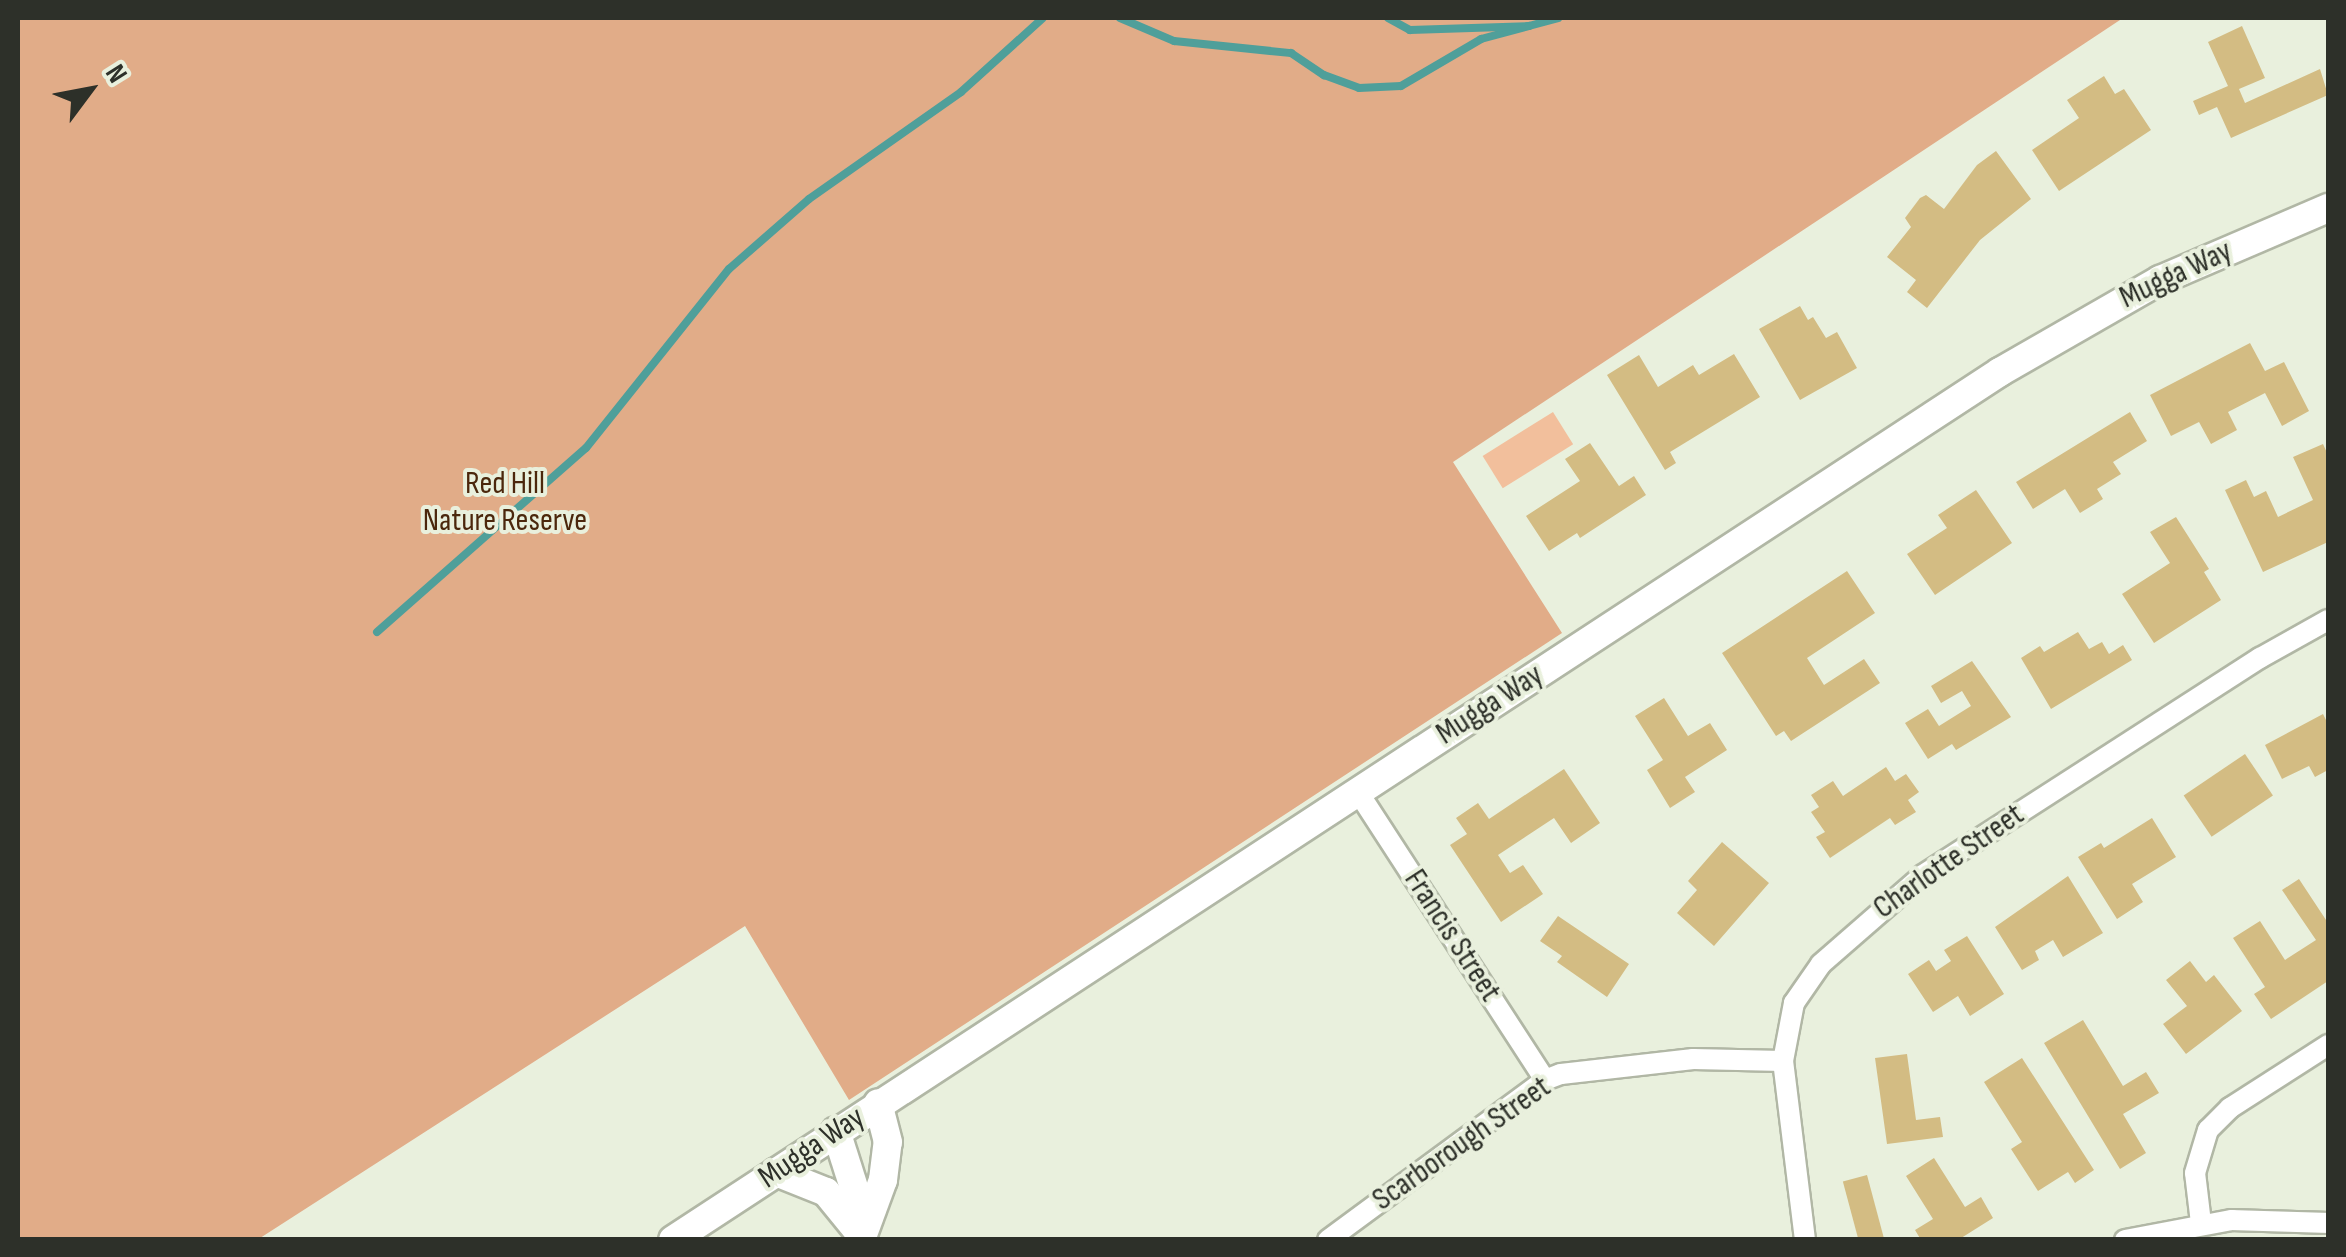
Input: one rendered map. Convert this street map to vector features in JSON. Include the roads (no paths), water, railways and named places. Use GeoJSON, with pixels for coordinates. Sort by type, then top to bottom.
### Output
{"type":"FeatureCollection","features":[{"type":"Feature","properties":{"kind":"main road","name":"Mugga Way"},"geometry":{"type":"LineString","coordinates":[[672,1240],[2060,334],[2188,267],[2328,208]]}},
{"type":"Feature","properties":{"kind":"main road"},"geometry":{"type":"LineString","coordinates":[[861,1238],[884,1180],[888,1142],[878,1103]]}},
{"type":"Feature","properties":{"kind":"main road"},"geometry":{"type":"LineString","coordinates":[[836,1131],[855,1191],[861,1238]]}},
{"type":"Feature","properties":{"kind":"main road"},"geometry":{"type":"LineString","coordinates":[[776,1172],[826,1192],[861,1238]]}},
{"type":"Feature","properties":{"kind":"street","name":"Charlotte Street"},"geometry":{"type":"LineString","coordinates":[[1805,1240],[1783,1061],[1794,1004],[1821,964],[1923,875],[2196,699],[2328,620]]}},
{"type":"Feature","properties":{"kind":"street","name":"Francis Street"},"geometry":{"type":"LineString","coordinates":[[1358,792],[1545,1080]]}},
{"type":"Feature","properties":{"kind":"street"},"geometry":{"type":"LineString","coordinates":[[2201,1224],[2195,1173],[2208,1130],[2230,1108],[2328,1045]]}},
{"type":"Feature","properties":{"kind":"street","name":"Scarborough Street"},"geometry":{"type":"LineString","coordinates":[[1328,1240],[1545,1080],[1574,1070],[1632,1063],[1783,1061]]}},
{"type":"Feature","properties":{"kind":"street"},"geometry":{"type":"LineString","coordinates":[[2125,1240],[2201,1224],[2328,1223]]}},
{"type":"Feature","properties":{"kind":"waterway"},"geometry":{"type":"LineString","coordinates":[[377,632],[586,448],[729,269],[809,199],[961,92],[1043,18]]}},
{"type":"Feature","properties":{"kind":"waterway"},"geometry":{"type":"LineString","coordinates":[[1120,18],[1174,41],[1291,53],[1324,75],[1359,88],[1401,86],[1481,39],[1529,26]]}},
{"type":"Feature","properties":{"kind":"waterway"},"geometry":{"type":"LineString","coordinates":[[1388,18],[1410,30],[1529,26],[1558,18]]}},
{"type":"Feature","properties":{"kind":"park label","name":"Red Hill Nature Reserve"},"geometry":{"type":"Point","coordinates":[505,504]}}]}
